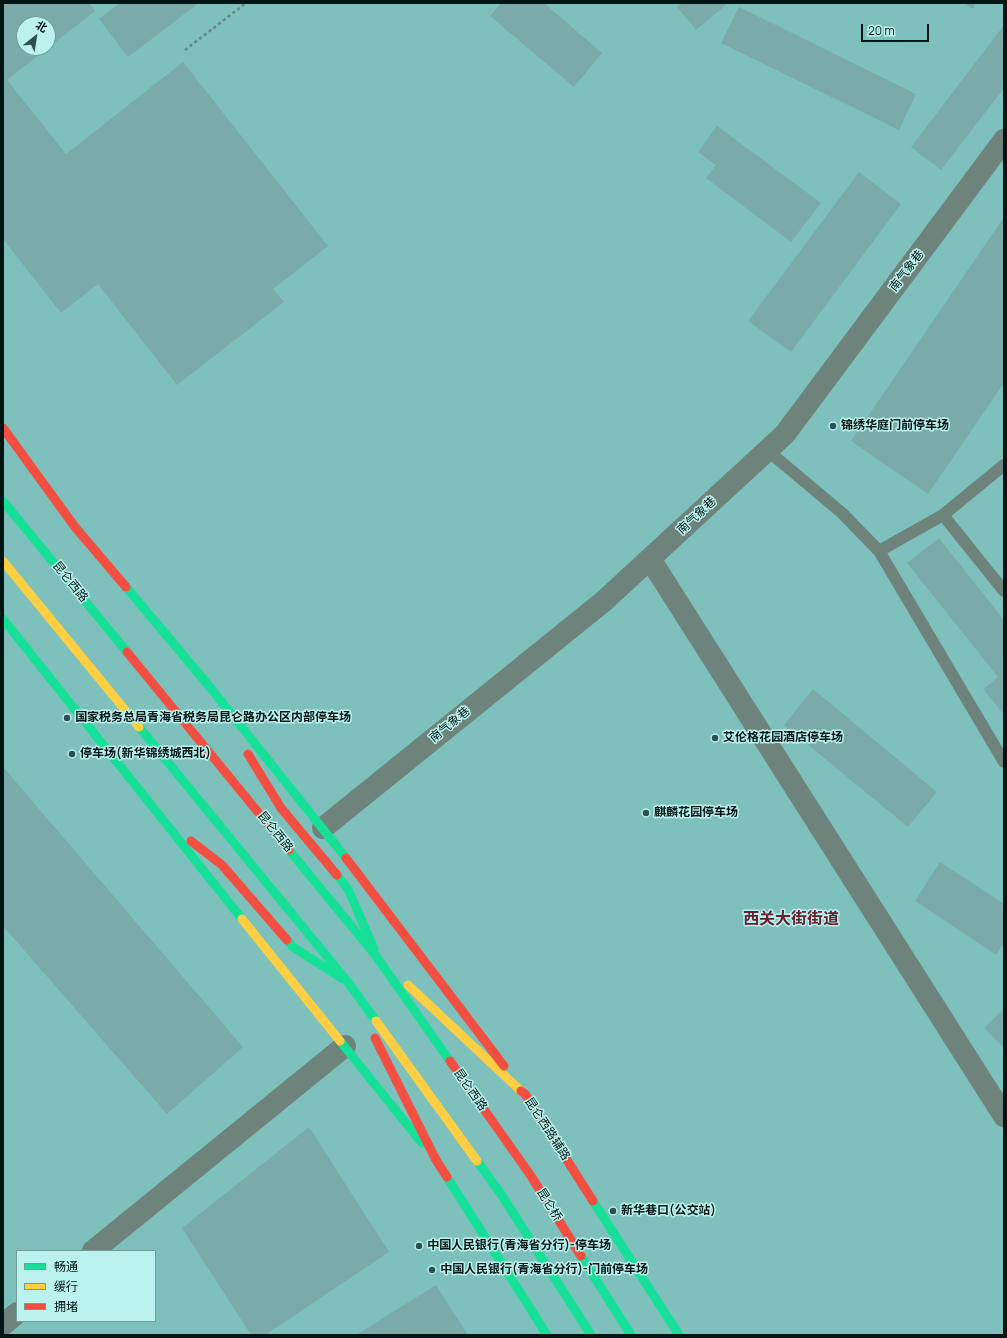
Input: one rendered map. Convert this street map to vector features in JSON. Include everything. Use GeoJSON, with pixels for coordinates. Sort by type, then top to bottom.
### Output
{"type":"FeatureCollection","features":[{"type":"Feature","properties":{"kind":"main road"},"geometry":{"type":"LineString","coordinates":[[3,428],[75,527],[208,686],[323,828],[525,1094]]}},
{"type":"Feature","properties":{"kind":"main road","name":"昆仑西路"},"geometry":{"type":"LineString","coordinates":[[3,501],[376,956],[531,1176]]}},
{"type":"Feature","properties":{"kind":"main road"},"geometry":{"type":"LineString","coordinates":[[3,561],[347,981],[501,1194],[591,1335]]}},
{"type":"Feature","properties":{"kind":"main road"},"geometry":{"type":"LineString","coordinates":[[3,619],[436,1160]]}},
{"type":"Feature","properties":{"kind":"main road"},"geometry":{"type":"LineString","coordinates":[[208,686],[281,808],[348,889],[376,956]]}},
{"type":"Feature","properties":{"kind":"main road"},"geometry":{"type":"LineString","coordinates":[[162,818],[222,865],[293,947],[347,981],[436,1160],[547,1335]]}},
{"type":"Feature","properties":{"kind":"main road","name":"昆仑西路辅路"},"geometry":{"type":"LineString","coordinates":[[376,956],[525,1094],[679,1335]]}},
{"type":"Feature","properties":{"kind":"main road","name":"昆仑桥"},"geometry":{"type":"LineString","coordinates":[[531,1176],[630,1335]]}},
{"type":"Feature","properties":{"kind":"street","name":"南气象巷"},"geometry":{"type":"LineString","coordinates":[[323,828],[604,601],[785,434],[1004,140]]}},
{"type":"Feature","properties":{"kind":"street"},"geometry":{"type":"LineString","coordinates":[[650,559],[1004,1116]]}},
{"type":"Feature","properties":{"kind":"street"},"geometry":{"type":"LineString","coordinates":[[94,1250],[345,1046]]}},
{"type":"Feature","properties":{"kind":"street"},"geometry":{"type":"LineString","coordinates":[[3,1324],[16,1314]]}},
{"type":"Feature","properties":{"kind":"lane"},"geometry":{"type":"LineString","coordinates":[[767,450],[842,513],[879,551],[1004,762]]}},
{"type":"Feature","properties":{"kind":"lane"},"geometry":{"type":"LineString","coordinates":[[879,551],[943,515],[1004,465]]}},
{"type":"Feature","properties":{"kind":"lane"},"geometry":{"type":"LineString","coordinates":[[943,515],[1004,592]]}},
{"type":"Feature","properties":{"kind":"path"},"geometry":{"type":"LineString","coordinates":[[185,50],[246,3]]}},
{"type":"Feature","properties":{"kind":"building"},"geometry":{"type":"Polygon","coordinates":[[[3,3],[89,3],[95,11],[56,42],[56,16],[16,16],[16,56],[38,56],[7,80],[66,154],[183,62],[328,246],[273,289],[284,302],[177,385],[98,284],[61,313],[3,239],[3,3]]]}},
{"type":"Feature","properties":{"kind":"building"},"geometry":{"type":"Polygon","coordinates":[[[120,3],[199,3],[128,57],[99,19],[120,3]]]}},
{"type":"Feature","properties":{"kind":"building"},"geometry":{"type":"Polygon","coordinates":[[[501,3],[544,3],[602,53],[574,87],[490,16],[501,3]]]}},
{"type":"Feature","properties":{"kind":"building"},"geometry":{"type":"Polygon","coordinates":[[[681,3],[728,3],[696,30],[677,7],[681,3]]]}},
{"type":"Feature","properties":{"kind":"building"},"geometry":{"type":"Polygon","coordinates":[[[963,3],[976,3],[973,9],[963,3]]]}},
{"type":"Feature","properties":{"kind":"building"},"geometry":{"type":"Polygon","coordinates":[[[739,7],[916,94],[899,130],[721,43],[739,7]]]}},
{"type":"Feature","properties":{"kind":"building"},"geometry":{"type":"Polygon","coordinates":[[[1004,25],[1004,88],[941,170],[911,147],[1004,25]]]}},
{"type":"Feature","properties":{"kind":"building"},"geometry":{"type":"Polygon","coordinates":[[[717,126],[821,203],[791,242],[706,178],[716,165],[698,152],[717,126]]]}},
{"type":"Feature","properties":{"kind":"building"},"geometry":{"type":"Polygon","coordinates":[[[859,172],[901,204],[791,352],[748,321],[859,172]]]}},
{"type":"Feature","properties":{"kind":"building"},"geometry":{"type":"Polygon","coordinates":[[[1004,217],[1004,383],[928,494],[851,441],[1004,217]]]}},
{"type":"Feature","properties":{"kind":"building"},"geometry":{"type":"Polygon","coordinates":[[[939,538],[1004,620],[1004,715],[983,689],[998,677],[907,563],[939,538]]]}},
{"type":"Feature","properties":{"kind":"building"},"geometry":{"type":"Polygon","coordinates":[[[813,689],[937,792],[908,827],[784,725],[813,689]]]}},
{"type":"Feature","properties":{"kind":"building"},"geometry":{"type":"Polygon","coordinates":[[[3,767],[243,1047],[167,1114],[3,926],[3,767]]]}},
{"type":"Feature","properties":{"kind":"building"},"geometry":{"type":"Polygon","coordinates":[[[940,862],[1004,904],[1004,943],[996,955],[915,901],[940,862]]]}},
{"type":"Feature","properties":{"kind":"building"},"geometry":{"type":"Polygon","coordinates":[[[1004,1009],[1004,1048],[984,1028],[1004,1009]]]}},
{"type":"Feature","properties":{"kind":"building"},"geometry":{"type":"Polygon","coordinates":[[[309,1127],[389,1252],[265,1335],[251,1335],[182,1228],[309,1127]]]}},
{"type":"Feature","properties":{"kind":"building"},"geometry":{"type":"Polygon","coordinates":[[[436,1285],[468,1335],[356,1335],[436,1285]]]}},
{"type":"Feature","properties":{"kind":"traffic: fast"},"geometry":{"type":"LineString","coordinates":[[3,501],[127,652]]}},
{"type":"Feature","properties":{"kind":"traffic: fast"},"geometry":{"type":"LineString","coordinates":[[126,587],[209,686],[346,858]]}},
{"type":"Feature","properties":{"kind":"traffic: fast"},"geometry":{"type":"LineString","coordinates":[[3,619],[242,919]]}},
{"type":"Feature","properties":{"kind":"traffic: fast"},"geometry":{"type":"LineString","coordinates":[[139,727],[347,981],[376,1021]]}},
{"type":"Feature","properties":{"kind":"traffic: fast"},"geometry":{"type":"LineString","coordinates":[[289,850],[376,956],[450,1061]]}},
{"type":"Feature","properties":{"kind":"traffic: fast"},"geometry":{"type":"LineString","coordinates":[[337,875],[348,889],[374,949]]}},
{"type":"Feature","properties":{"kind":"traffic: fast"},"geometry":{"type":"LineString","coordinates":[[287,940],[293,947],[343,979]]}},
{"type":"Feature","properties":{"kind":"traffic: fast"},"geometry":{"type":"LineString","coordinates":[[340,1041],[422,1143]]}},
{"type":"Feature","properties":{"kind":"traffic: fast"},"geometry":{"type":"LineString","coordinates":[[477,1161],[501,1194],[591,1335]]}},
{"type":"Feature","properties":{"kind":"traffic: fast"},"geometry":{"type":"LineString","coordinates":[[447,1177],[547,1335]]}},
{"type":"Feature","properties":{"kind":"traffic: fast"},"geometry":{"type":"LineString","coordinates":[[593,1201],[679,1335]]}},
{"type":"Feature","properties":{"kind":"traffic: fast"},"geometry":{"type":"LineString","coordinates":[[581,1256],[631,1335]]}},
{"type":"Feature","properties":{"kind":"traffic: slow"},"geometry":{"type":"LineString","coordinates":[[3,561],[139,727]]}},
{"type":"Feature","properties":{"kind":"traffic: slow"},"geometry":{"type":"LineString","coordinates":[[242,919],[340,1041]]}},
{"type":"Feature","properties":{"kind":"traffic: slow"},"geometry":{"type":"LineString","coordinates":[[408,985],[521,1091]]}},
{"type":"Feature","properties":{"kind":"traffic: slow"},"geometry":{"type":"LineString","coordinates":[[376,1021],[477,1161]]}},
{"type":"Feature","properties":{"kind":"traffic: jam"},"geometry":{"type":"LineString","coordinates":[[3,428],[75,527],[126,587]]}},
{"type":"Feature","properties":{"kind":"traffic: jam"},"geometry":{"type":"LineString","coordinates":[[127,652],[289,850]]}},
{"type":"Feature","properties":{"kind":"traffic: jam"},"geometry":{"type":"LineString","coordinates":[[248,754],[281,808],[337,875]]}},
{"type":"Feature","properties":{"kind":"traffic: jam"},"geometry":{"type":"LineString","coordinates":[[191,841],[222,865],[287,940]]}},
{"type":"Feature","properties":{"kind":"traffic: jam"},"geometry":{"type":"LineString","coordinates":[[346,858],[504,1066]]}},
{"type":"Feature","properties":{"kind":"traffic: jam"},"geometry":{"type":"LineString","coordinates":[[375,1038],[436,1160],[447,1177]]}},
{"type":"Feature","properties":{"kind":"traffic: jam"},"geometry":{"type":"LineString","coordinates":[[450,1061],[531,1176],[581,1256]]}},
{"type":"Feature","properties":{"kind":"traffic: jam"},"geometry":{"type":"LineString","coordinates":[[521,1091],[525,1094],[593,1201]]}},
{"type":"Feature","properties":{"kind":"place","name":"锦绣华庭门前停车场"},"geometry":{"type":"Point","coordinates":[833,426]}},
{"type":"Feature","properties":{"kind":"place","name":"国家税务总局青海省税务局昆仑路办公区内部停车场"},"geometry":{"type":"Point","coordinates":[67,718]}},
{"type":"Feature","properties":{"kind":"place","name":"艾伦格花园酒店停车场"},"geometry":{"type":"Point","coordinates":[715,738]}},
{"type":"Feature","properties":{"kind":"place","name":"停车场(新华锦绣城西北)"},"geometry":{"type":"Point","coordinates":[72,754]}},
{"type":"Feature","properties":{"kind":"place","name":"麒麟花园停车场"},"geometry":{"type":"Point","coordinates":[646,813]}},
{"type":"Feature","properties":{"kind":"place","name":"新华巷口(公交站)"},"geometry":{"type":"Point","coordinates":[613,1211]}},
{"type":"Feature","properties":{"kind":"place","name":"中国人民银行(青海省分行)-停车场"},"geometry":{"type":"Point","coordinates":[419,1246]}},
{"type":"Feature","properties":{"kind":"place","name":"中国人民银行(青海省分行)-门前停车场"},"geometry":{"type":"Point","coordinates":[432,1270]}},
{"type":"Feature","properties":{"kind":"district","name":"西关大街街道"},"geometry":{"type":"Point","coordinates":[791,920]}}]}
